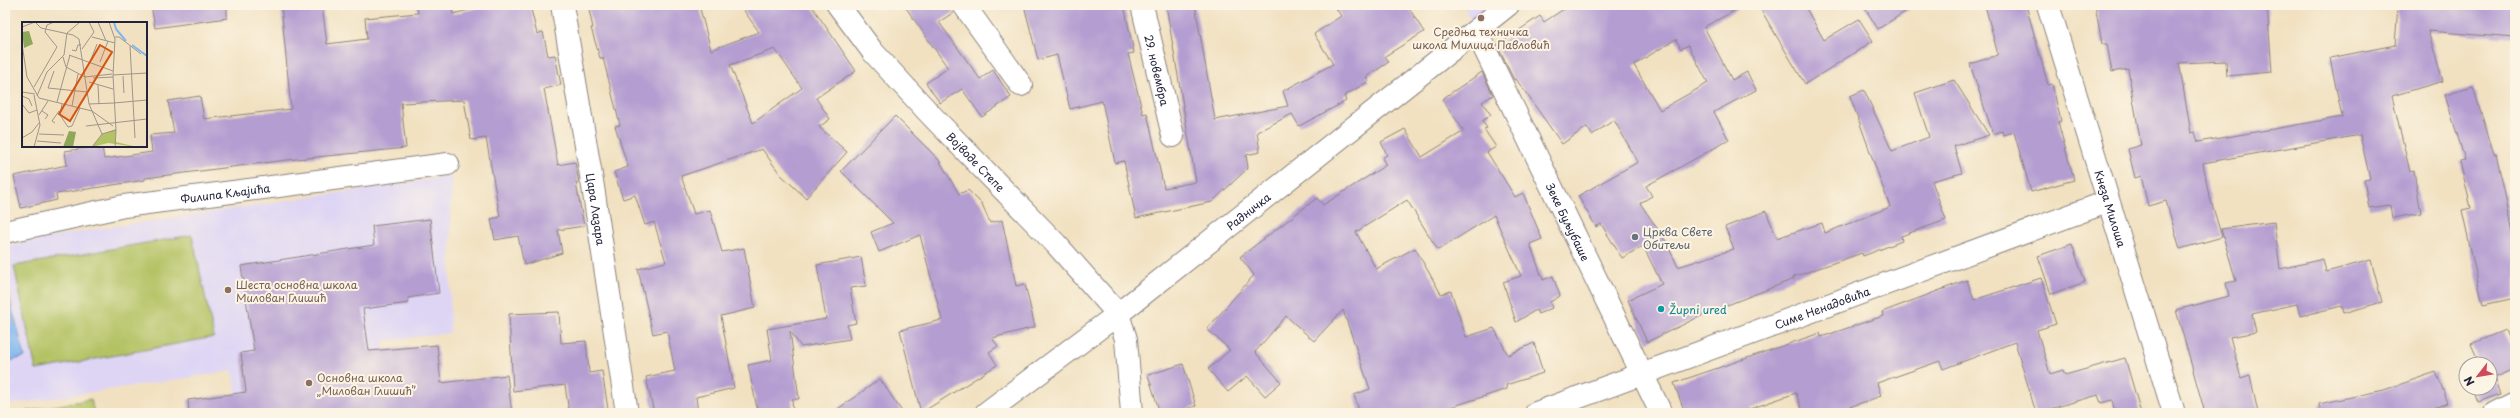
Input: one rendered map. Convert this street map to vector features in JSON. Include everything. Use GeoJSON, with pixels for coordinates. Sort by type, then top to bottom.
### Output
{"type":"FeatureCollection","features":[{"type":"Feature","properties":{"kind":"street","name":"Цара Лазара"},"geometry":{"type":"LineString","coordinates":[[562,5],[593,187],[627,413]]}},
{"type":"Feature","properties":{"kind":"street","name":"Војводе Степе"},"geometry":{"type":"LineString","coordinates":[[838,5],[873,52],[929,113],[1056,244],[1118,314]]}},
{"type":"Feature","properties":{"kind":"street"},"geometry":{"type":"LineString","coordinates":[[964,5],[1021,85]]}},
{"type":"Feature","properties":{"kind":"street","name":"29. новембра"},"geometry":{"type":"LineString","coordinates":[[1142,5],[1173,136]]}},
{"type":"Feature","properties":{"kind":"street","name":"Радничка"},"geometry":{"type":"LineString","coordinates":[[986,413],[1118,314],[1508,5]]}},
{"type":"Feature","properties":{"kind":"street","name":"Кнеза Милоша"},"geometry":{"type":"LineString","coordinates":[[2048,5],[2107,202],[2174,413]]}},
{"type":"Feature","properties":{"kind":"street","name":"Зеке Буљубаше"},"geometry":{"type":"LineString","coordinates":[[1476,31],[1660,413]]}},
{"type":"Feature","properties":{"kind":"street","name":"Филипа Кљајића"},"geometry":{"type":"LineString","coordinates":[[5,232],[124,206],[448,164]]}},
{"type":"Feature","properties":{"kind":"street","name":"Симе Ненадовића"},"geometry":{"type":"LineString","coordinates":[[1536,413],[2107,202]]}},
{"type":"Feature","properties":{"kind":"street"},"geometry":{"type":"LineString","coordinates":[[1118,314],[1126,339],[1132,413]]}},
{"type":"Feature","properties":{"kind":"street"},"geometry":{"type":"LineString","coordinates":[[2495,413],[2515,403]]}},
{"type":"Feature","properties":{"kind":"shaded area","name":"Средња техничка школа Милица Павловић"},"geometry":{"type":"Polygon","coordinates":[[[1463,5],[1508,5],[1476,31],[1463,5]]]}},
{"type":"Feature","properties":{"kind":"shaded area","name":"Шеста основна школа Милован Глишић"},"geometry":{"type":"Polygon","coordinates":[[[451,176],[450,333],[383,341],[393,413],[240,413],[233,371],[7,405],[5,395],[5,246],[91,230],[451,176]]]}},
{"type":"Feature","properties":{"kind":"green space"},"geometry":{"type":"Polygon","coordinates":[[[192,235],[214,337],[36,370],[14,266],[192,235]]]}},
{"type":"Feature","properties":{"kind":"green space"},"geometry":{"type":"Polygon","coordinates":[[[91,399],[94,413],[18,413],[91,399]]]}},
{"type":"Feature","properties":{"kind":"water"},"geometry":{"type":"Polygon","coordinates":[[[5,281],[25,357],[9,361],[5,342],[5,281]]]}},
{"type":"Feature","properties":{"kind":"building"},"geometry":{"type":"Polygon","coordinates":[[[151,5],[227,5],[227,18],[155,28],[151,5]]]}},
{"type":"Feature","properties":{"kind":"building"},"geometry":{"type":"Polygon","coordinates":[[[281,5],[322,5],[327,44],[367,39],[365,18],[418,13],[416,5],[451,5],[453,14],[488,5],[530,5],[537,34],[543,32],[548,56],[555,55],[561,85],[544,89],[558,165],[575,162],[579,183],[576,183],[584,226],[558,230],[562,253],[524,265],[518,236],[495,240],[491,219],[500,217],[486,138],[471,140],[464,100],[401,103],[406,148],[287,160],[145,178],[145,180],[56,194],[57,200],[21,208],[14,176],[67,165],[65,151],[102,147],[104,159],[152,152],[150,135],[174,133],[168,101],[200,96],[204,119],[291,109],[281,5]]]}},
{"type":"Feature","properties":{"kind":"building"},"geometry":{"type":"Polygon","coordinates":[[[588,5],[699,5],[711,50],[759,32],[740,5],[811,5],[856,71],[816,98],[830,119],[819,127],[847,152],[806,198],[780,174],[762,149],[681,176],[694,214],[710,210],[722,252],[744,248],[755,308],[721,316],[734,388],[696,397],[698,413],[654,413],[646,377],[675,371],[667,331],[653,334],[638,269],[666,262],[654,222],[645,225],[635,195],[623,199],[614,172],[628,167],[615,126],[620,125],[603,58],[600,58],[591,28],[593,28],[588,5]],[[775,49],[730,65],[753,123],[802,88],[775,49]]]}},
{"type":"Feature","properties":{"kind":"building"},"geometry":{"type":"Polygon","coordinates":[[[904,5],[952,5],[954,12],[939,22],[980,79],[993,70],[1011,97],[982,117],[962,89],[940,103],[926,83],[948,68],[904,5]]]}},
{"type":"Feature","properties":{"kind":"building"},"geometry":{"type":"Polygon","coordinates":[[[1024,5],[1124,5],[1134,53],[1128,54],[1143,114],[1147,113],[1164,188],[1196,182],[1166,5],[1195,5],[1215,120],[1288,106],[1283,91],[1333,64],[1314,34],[1341,16],[1334,5],[1407,5],[1424,32],[1385,56],[1389,62],[1366,77],[1369,81],[1344,96],[1346,101],[1299,126],[1292,114],[1257,132],[1260,152],[1246,155],[1248,168],[1212,202],[1136,218],[1124,161],[1115,163],[1102,101],[1070,109],[1057,55],[1038,60],[1024,5]]]}},
{"type":"Feature","properties":{"kind":"building"},"geometry":{"type":"Polygon","coordinates":[[[1570,5],[1745,5],[1704,27],[1732,80],[1747,72],[1756,90],[1714,112],[1729,140],[1646,186],[1652,196],[1640,203],[1665,240],[1678,267],[1734,249],[1725,227],[1766,211],[1777,238],[1822,223],[1825,233],[1890,207],[1850,96],[1864,90],[1892,151],[1929,137],[1915,93],[1954,80],[1989,135],[1954,146],[1962,173],[1932,181],[1946,220],[1901,236],[1902,241],[1863,256],[1862,253],[1793,277],[1794,279],[1707,313],[1647,342],[1628,300],[1662,284],[1643,246],[1622,258],[1601,224],[1596,227],[1578,196],[1638,162],[1614,120],[1592,135],[1587,127],[1562,144],[1516,79],[1514,80],[1497,45],[1540,16],[1544,22],[1570,5]],[[1676,39],[1634,65],[1660,110],[1708,83],[1688,45],[1681,49],[1676,39]]]}},
{"type":"Feature","properties":{"kind":"building"},"geometry":{"type":"Polygon","coordinates":[[[1758,5],[1804,5],[1824,40],[1859,19],[1873,41],[1805,84],[1758,5]]]}},
{"type":"Feature","properties":{"kind":"building"},"geometry":{"type":"Polygon","coordinates":[[[1863,5],[1916,5],[1878,29],[1863,5]]]}},
{"type":"Feature","properties":{"kind":"building"},"geometry":{"type":"Polygon","coordinates":[[[1985,5],[2026,5],[2048,85],[2052,84],[2061,121],[2058,122],[2074,180],[2031,192],[2014,132],[2003,135],[2002,131],[1993,134],[1970,64],[1998,55],[1985,5]]]}},
{"type":"Feature","properties":{"kind":"building"},"geometry":{"type":"Polygon","coordinates":[[[2095,5],[2267,5],[2272,72],[2227,76],[2226,61],[2179,63],[2191,133],[2195,132],[2198,142],[2342,117],[2330,58],[2395,45],[2398,5],[2515,5],[2515,38],[2428,31],[2443,81],[2392,96],[2410,172],[2414,171],[2421,213],[2392,218],[2390,205],[2369,208],[2364,180],[2370,179],[2360,135],[2203,163],[2208,191],[2222,237],[2180,249],[2166,201],[2148,206],[2141,176],[2135,178],[2128,149],[2141,145],[2128,69],[2112,72],[2107,44],[2102,44],[2095,5]]]}},
{"type":"Feature","properties":{"kind":"building"},"geometry":{"type":"Polygon","coordinates":[[[1482,72],[1493,95],[1482,102],[1491,115],[1482,121],[1487,128],[1484,129],[1496,147],[1487,152],[1515,197],[1523,193],[1542,239],[1530,244],[1543,280],[1553,276],[1560,296],[1550,302],[1552,308],[1538,314],[1536,310],[1516,322],[1503,282],[1521,276],[1494,215],[1438,250],[1407,200],[1356,232],[1376,269],[1415,248],[1441,294],[1451,291],[1466,337],[1494,328],[1508,355],[1534,343],[1543,373],[1506,385],[1507,389],[1432,413],[1360,413],[1354,395],[1370,389],[1343,310],[1314,341],[1286,316],[1255,352],[1281,382],[1265,396],[1247,376],[1228,392],[1208,369],[1230,350],[1207,329],[1254,275],[1240,257],[1317,198],[1323,205],[1386,165],[1382,158],[1387,155],[1381,142],[1405,129],[1422,157],[1464,131],[1442,99],[1482,72]]]}},
{"type":"Feature","properties":{"kind":"building"},"geometry":{"type":"Polygon","coordinates":[[[2473,87],[2494,154],[2496,153],[2515,241],[2515,298],[2483,305],[2462,210],[2471,208],[2460,161],[2465,160],[2445,95],[2473,87]]]}},
{"type":"Feature","properties":{"kind":"building"},"geometry":{"type":"Polygon","coordinates":[[[895,116],[939,160],[959,194],[968,190],[982,204],[990,223],[1002,220],[1016,286],[1025,284],[1035,327],[992,338],[998,346],[989,352],[997,365],[921,413],[900,330],[942,320],[920,235],[879,252],[871,232],[893,223],[841,171],[895,116]]]}},
{"type":"Feature","properties":{"kind":"building"},"geometry":{"type":"Polygon","coordinates":[[[430,219],[439,293],[408,298],[409,303],[363,309],[369,351],[437,345],[441,383],[507,375],[512,413],[189,413],[188,400],[246,392],[241,353],[254,351],[241,266],[374,245],[372,226],[430,219]]]}},
{"type":"Feature","properties":{"kind":"building"},"geometry":{"type":"Polygon","coordinates":[[[2274,222],[2280,269],[2323,259],[2326,272],[2371,260],[2382,302],[2344,313],[2342,306],[2300,316],[2297,304],[2252,314],[2256,332],[2230,337],[2241,378],[2250,375],[2258,413],[2205,413],[2176,310],[2229,296],[2226,283],[2236,281],[2221,229],[2274,222]]]}},
{"type":"Feature","properties":{"kind":"building"},"geometry":{"type":"Polygon","coordinates":[[[2072,244],[2085,282],[2051,294],[2038,256],[2072,244]]]}},
{"type":"Feature","properties":{"kind":"building"},"geometry":{"type":"Polygon","coordinates":[[[861,257],[866,286],[850,288],[856,323],[847,325],[850,339],[801,347],[790,331],[799,399],[792,399],[793,413],[758,413],[748,365],[772,360],[767,329],[826,319],[817,265],[861,257]]]}},
{"type":"Feature","properties":{"kind":"building"},"geometry":{"type":"Polygon","coordinates":[[[2041,278],[2056,324],[2037,330],[2050,374],[2063,370],[2065,375],[2125,358],[2141,413],[2115,413],[2112,400],[2101,403],[2098,395],[2036,413],[2015,342],[1943,369],[1940,361],[1877,383],[1881,396],[1832,413],[1803,413],[1796,393],[1738,413],[1685,413],[1674,383],[1820,333],[1821,337],[1883,316],[1882,312],[1967,280],[1974,300],[2041,278]]]}},
{"type":"Feature","properties":{"kind":"building"},"geometry":{"type":"Polygon","coordinates":[[[559,312],[561,343],[586,341],[589,373],[602,371],[608,409],[569,413],[565,385],[513,391],[509,314],[559,312]]]}},
{"type":"Feature","properties":{"kind":"building"},"geometry":{"type":"Polygon","coordinates":[[[2505,330],[2515,355],[2515,369],[2498,376],[2498,356],[2476,356],[2471,344],[2505,330]]]}},
{"type":"Feature","properties":{"kind":"building"},"geometry":{"type":"Polygon","coordinates":[[[1183,364],[1196,406],[1173,413],[1160,413],[1148,375],[1183,364]]]}},
{"type":"Feature","properties":{"kind":"building"},"geometry":{"type":"Polygon","coordinates":[[[2436,372],[2448,403],[2422,413],[2320,413],[2319,404],[2384,390],[2436,372]]]}},
{"type":"Feature","properties":{"kind":"building"},"geometry":{"type":"Polygon","coordinates":[[[880,379],[903,413],[832,413],[880,379]]]}},
{"type":"Feature","properties":{"kind":"building"},"geometry":{"type":"Polygon","coordinates":[[[2476,396],[2494,396],[2478,402],[2476,396]]]}},
{"type":"Feature","properties":{"kind":"place","name":"Средња техничка школа Милица Павловић"},"geometry":{"type":"Point","coordinates":[1481,18]}},
{"type":"Feature","properties":{"kind":"place","name":"Црква Свете Обитељи"},"geometry":{"type":"Point","coordinates":[1635,237]}},
{"type":"Feature","properties":{"kind":"place","name":"Шеста основна школа Милован Глишић"},"geometry":{"type":"Point","coordinates":[228,290]}},
{"type":"Feature","properties":{"kind":"place","name":"Župni ured"},"geometry":{"type":"Point","coordinates":[1661,309]}},
{"type":"Feature","properties":{"kind":"place","name":"Основна школа „Милован Глишић”"},"geometry":{"type":"Point","coordinates":[309,383]}}]}
